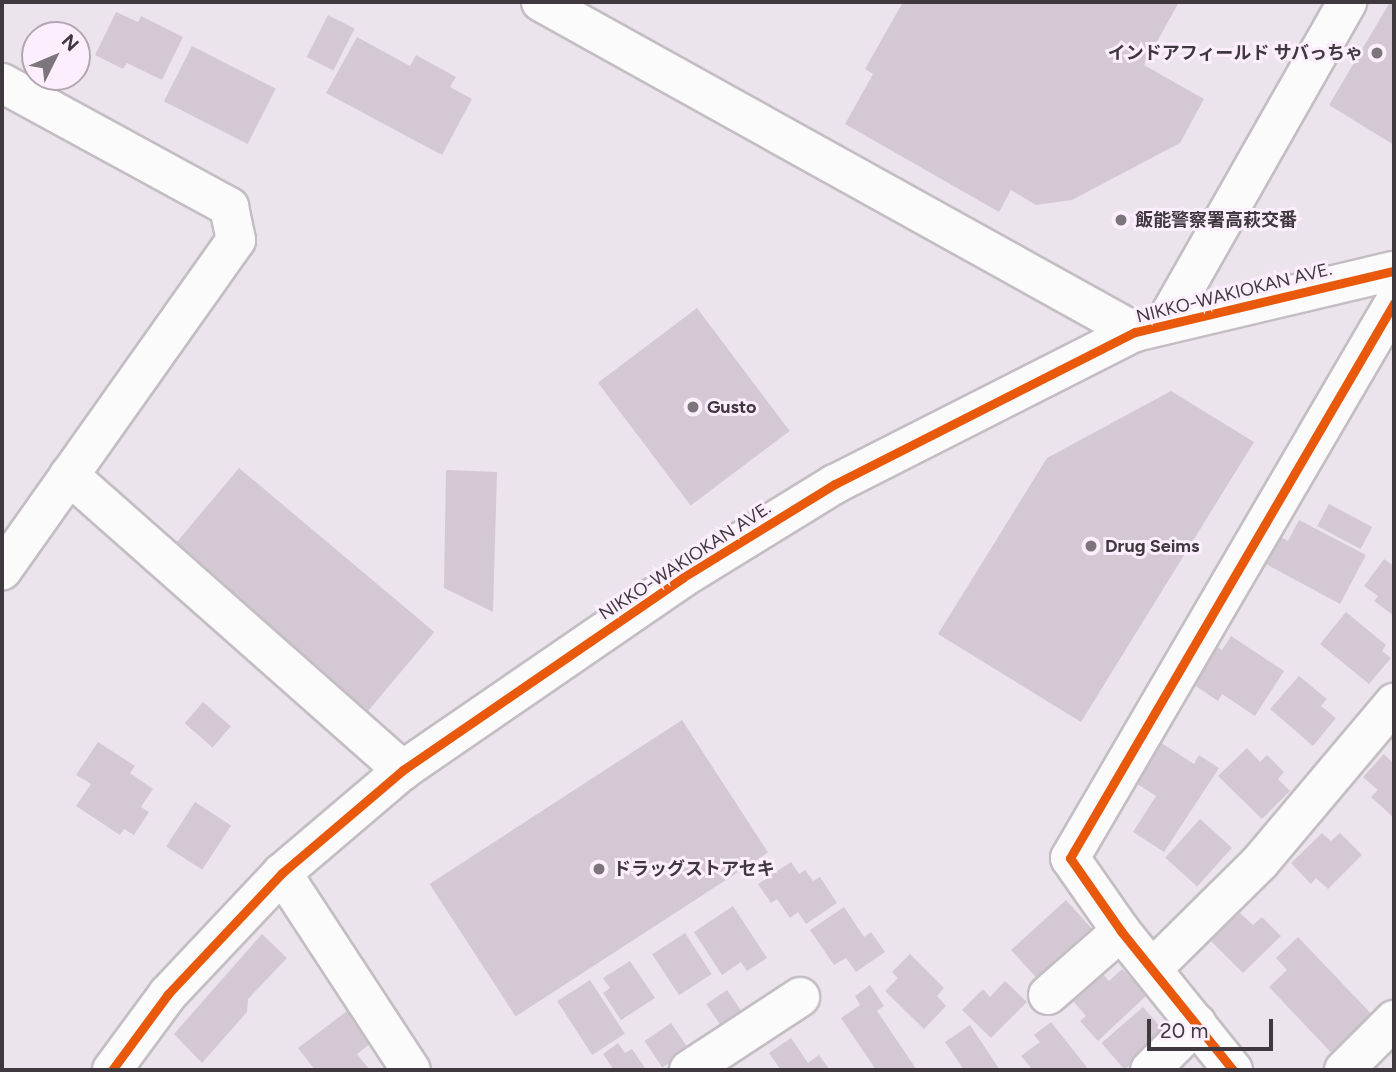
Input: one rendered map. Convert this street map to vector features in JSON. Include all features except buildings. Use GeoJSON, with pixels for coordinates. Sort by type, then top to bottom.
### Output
{"type":"FeatureCollection","features":[{"type":"Feature","properties":{"kind":"street"},"geometry":{"type":"LineString","coordinates":[[541,2],[1150,328],[1347,2]]}},
{"type":"Feature","properties":{"kind":"street"},"geometry":{"type":"LineString","coordinates":[[2,83],[229,207],[236,240],[2,571]]}},
{"type":"Feature","properties":{"kind":"street","name":"NIKKO-WAKIOKAN AVE."},"geometry":{"type":"LineString","coordinates":[[112,1070],[168,995],[282,873],[403,770],[681,578],[835,484],[1150,328],[1394,271]]}},
{"type":"Feature","properties":{"kind":"street"},"geometry":{"type":"LineString","coordinates":[[1233,1070],[1121,931],[1070,858],[1394,303]]}},
{"type":"Feature","properties":{"kind":"street"},"geometry":{"type":"LineString","coordinates":[[69,475],[403,770]]}},
{"type":"Feature","properties":{"kind":"street"},"geometry":{"type":"LineString","coordinates":[[1152,969],[1261,861],[1394,703]]}},
{"type":"Feature","properties":{"kind":"street"},"geometry":{"type":"LineString","coordinates":[[282,873],[411,1070]]}},
{"type":"Feature","properties":{"kind":"street"},"geometry":{"type":"LineString","coordinates":[[1048,995],[1121,931]]}},
{"type":"Feature","properties":{"kind":"street"},"geometry":{"type":"LineString","coordinates":[[690,1070],[800,997]]}},
{"type":"Feature","properties":{"kind":"street"},"geometry":{"type":"LineString","coordinates":[[1344,1070],[1394,1020]]}},
{"type":"Feature","properties":{"kind":"street"},"geometry":{"type":"LineString","coordinates":[[1150,1070],[1197,1023]]}},
{"type":"Feature","properties":{"kind":"cycle path"},"geometry":{"type":"LineString","coordinates":[[112,1070],[168,994],[282,873],[403,770],[682,578],[835,484],[1135,332],[1394,271]]}},
{"type":"Feature","properties":{"kind":"cycle path"},"geometry":{"type":"LineString","coordinates":[[1233,1070],[1121,931],[1070,858],[1394,303]]}},
{"type":"Feature","properties":{"kind":"place","name":"インドアフィールド サバっちゃ"},"geometry":{"type":"Point","coordinates":[1377,53]}},
{"type":"Feature","properties":{"kind":"place","name":"飯能警察署高萩交番"},"geometry":{"type":"Point","coordinates":[1121,220]}},
{"type":"Feature","properties":{"kind":"place","name":"Gusto"},"geometry":{"type":"Point","coordinates":[693,407]}},
{"type":"Feature","properties":{"kind":"place","name":"Drug Seims"},"geometry":{"type":"Point","coordinates":[1091,546]}},
{"type":"Feature","properties":{"kind":"place","name":"ドラッグストアセキ"},"geometry":{"type":"Point","coordinates":[599,869]}}]}
